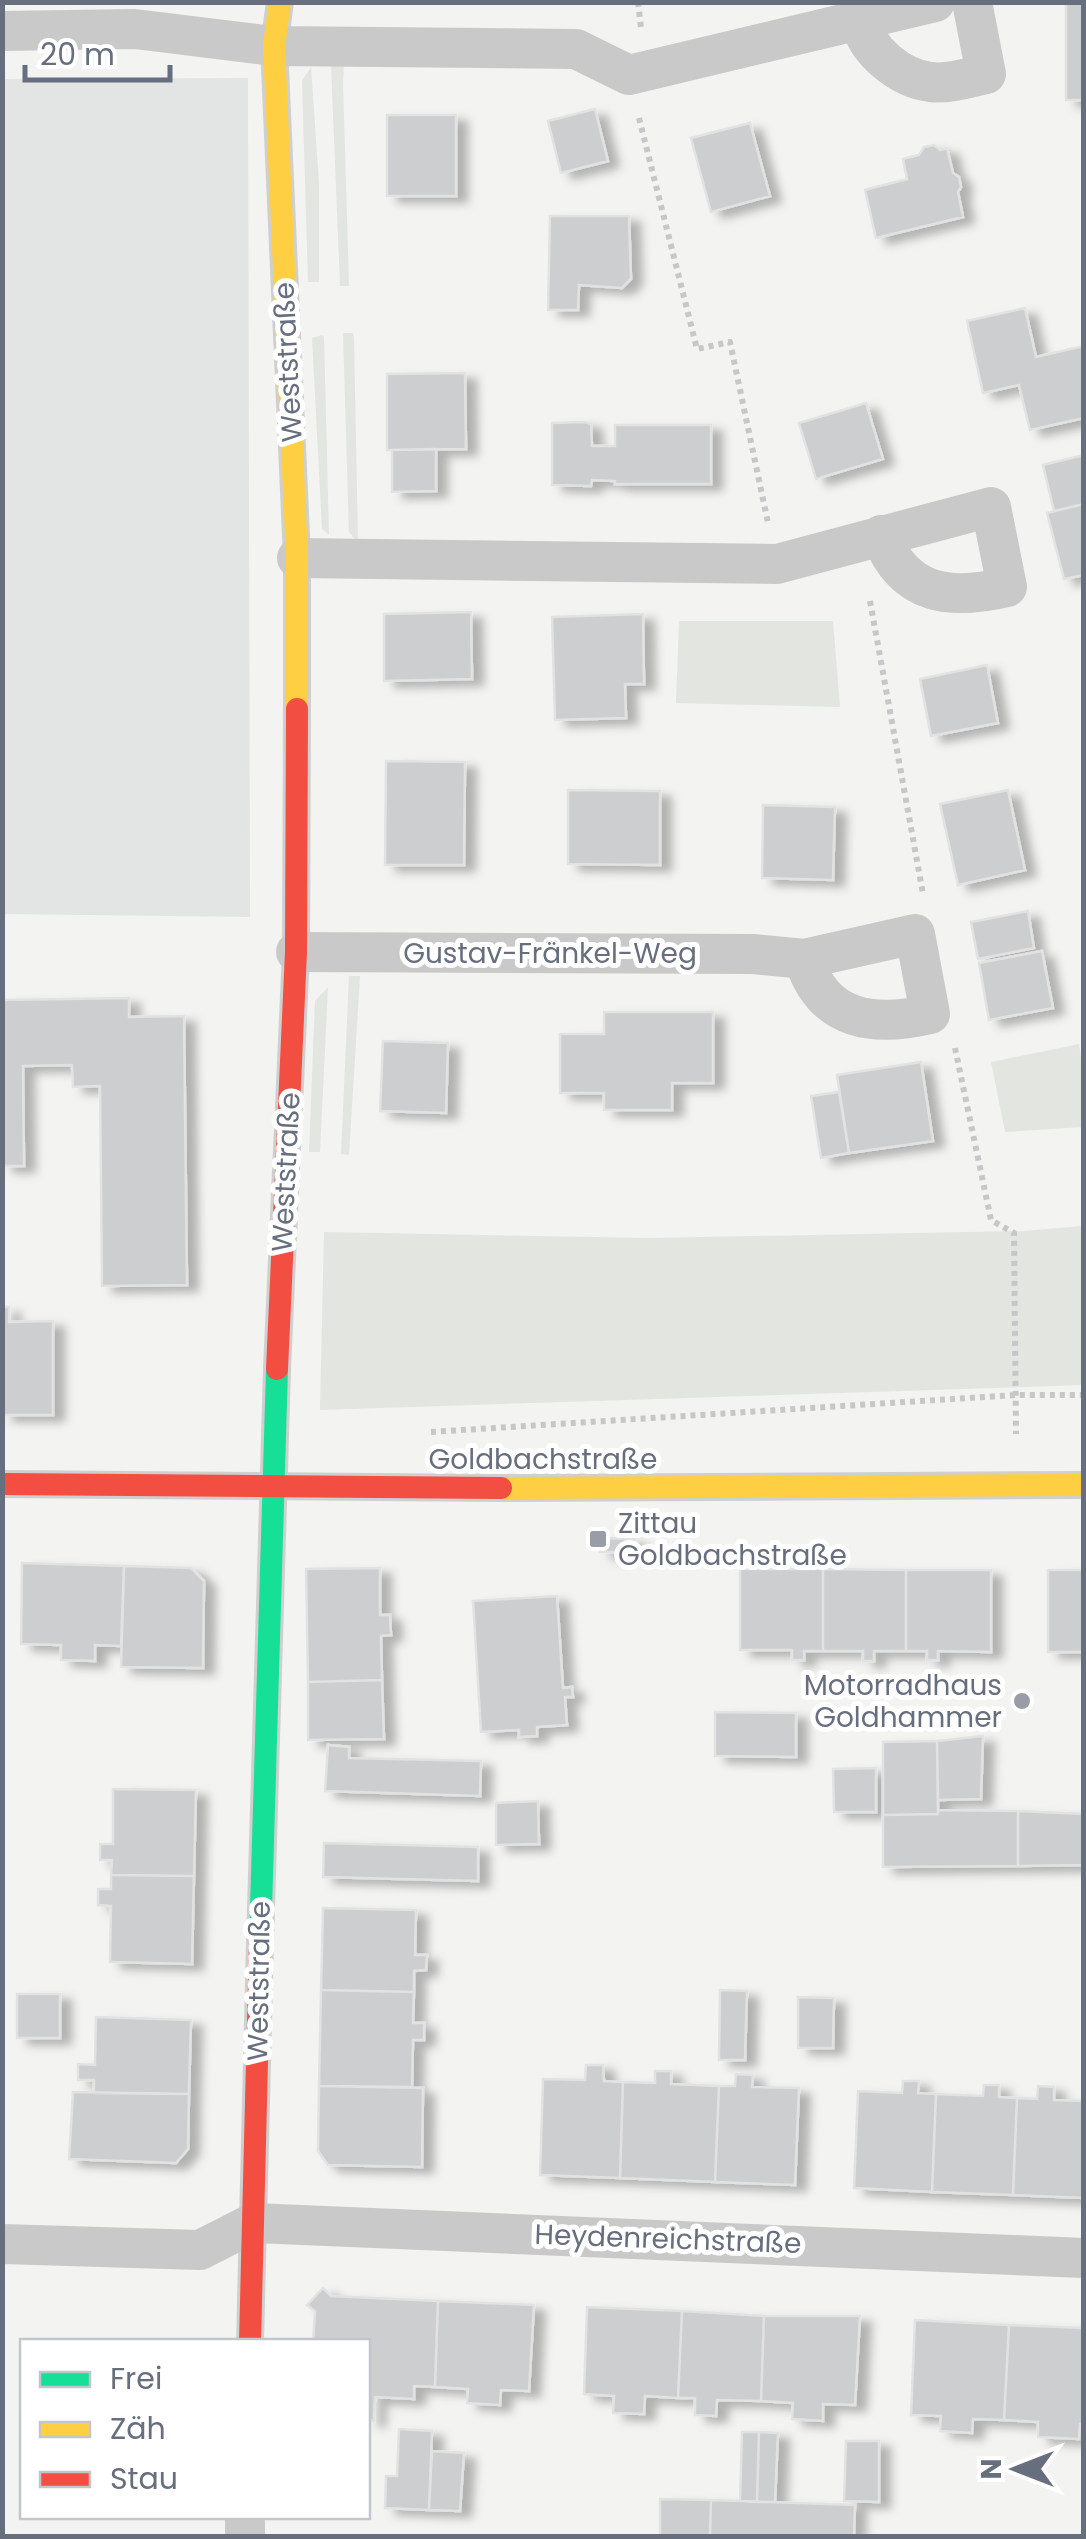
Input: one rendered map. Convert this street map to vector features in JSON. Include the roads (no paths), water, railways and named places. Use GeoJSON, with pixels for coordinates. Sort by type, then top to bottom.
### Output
{"type":"FeatureCollection","features":[{"type":"Feature","properties":{"kind":"street","name":"Weststraße"},"geometry":{"type":"LineString","coordinates":[[250,2339],[272,1486],[296,952],[297,558],[274,46],[280,2]]}},
{"type":"Feature","properties":{"kind":"street"},"geometry":{"type":"LineString","coordinates":[[2,32],[135,29],[274,46],[576,49],[629,75],[935,2]]}},
{"type":"Feature","properties":{"kind":"street"},"geometry":{"type":"LineString","coordinates":[[860,22],[882,58],[902,72],[931,82],[956,80],[986,74],[972,2]]}},
{"type":"Feature","properties":{"kind":"street"},"geometry":{"type":"LineString","coordinates":[[297,558],[777,564],[881,536]]}},
{"type":"Feature","properties":{"kind":"street","name":"Gustav-Fränkel-Weg"},"geometry":{"type":"LineString","coordinates":[[296,952],[753,954],[804,959]]}},
{"type":"Feature","properties":{"kind":"street","name":"Goldbachstraße"},"geometry":{"type":"LineString","coordinates":[[2,1484],[616,1489],[1084,1485]]}},
{"type":"Feature","properties":{"kind":"street"},"geometry":{"type":"LineString","coordinates":[[2,2244],[200,2250],[253,2223]]}},
{"type":"Feature","properties":{"kind":"street","name":"Heydenreichstraße"},"geometry":{"type":"LineString","coordinates":[[253,2223],[1084,2258]]}},
{"type":"Feature","properties":{"kind":"place","name":"Zittau Goldbachstraße"},"geometry":{"type":"Point","coordinates":[598,1539]}},
{"type":"Feature","properties":{"kind":"place","name":"Motorradhaus Goldhammer"},"geometry":{"type":"Point","coordinates":[1022,1701]}}]}
